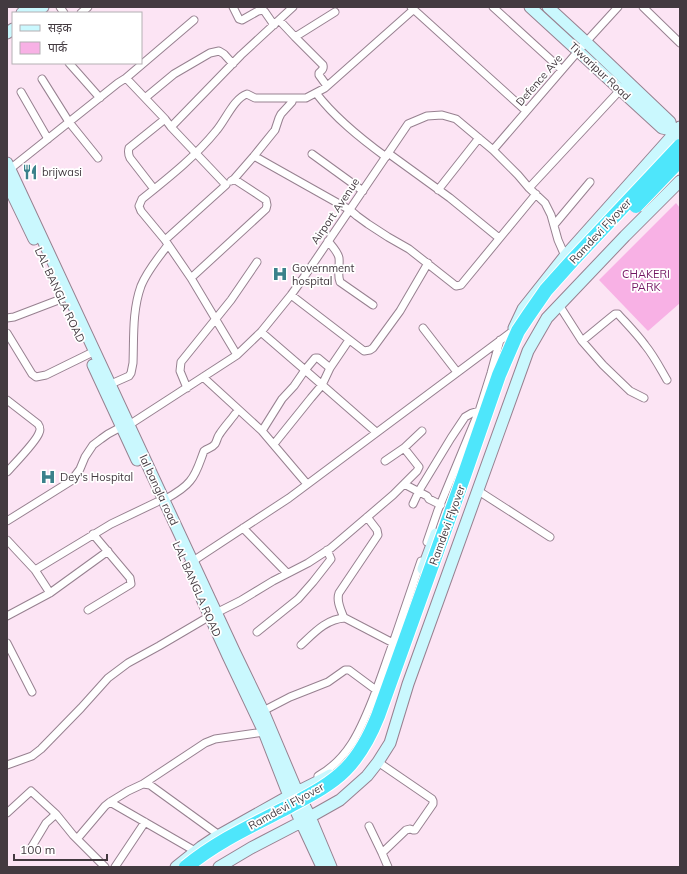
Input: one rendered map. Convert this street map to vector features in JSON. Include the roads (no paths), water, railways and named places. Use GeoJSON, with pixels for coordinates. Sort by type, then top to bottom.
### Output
{"type":"FeatureCollection","features":[{"type":"Feature","properties":{"kind":"highway","name":"Ramdevi Flyover"},"geometry":{"type":"LineString","coordinates":[[186,867],[220,842],[305,798],[334,779],[344,771],[362,748],[371,733],[378,716],[499,374],[518,332],[546,290],[588,243],[680,146]]}},
{"type":"Feature","properties":{"kind":"highway","name":"Ramdevi Flyover"},"geometry":{"type":"LineString","coordinates":[[200,867],[233,845],[326,796],[352,776],[372,749],[388,714],[479,463],[511,369],[520,349],[538,315],[553,294],[680,160]]}},
{"type":"Feature","properties":{"kind":"main road","name":"Tiwaripur Road"},"geometry":{"type":"LineString","coordinates":[[530,7],[662,128],[675,130]]}},
{"type":"Feature","properties":{"kind":"main road"},"geometry":{"type":"LineString","coordinates":[[176,867],[195,851],[219,835],[294,792],[321,780],[336,771],[349,758],[365,736],[429,553],[504,347],[523,309],[565,256],[675,130],[628,82],[548,7]]}},
{"type":"Feature","properties":{"kind":"main road","name":"lal bangla road"},"geometry":{"type":"LineString","coordinates":[[8,166],[9,183],[66,297],[213,614],[263,711],[294,792],[326,865]]}},
{"type":"Feature","properties":{"kind":"main road"},"geometry":{"type":"LineString","coordinates":[[225,865],[251,848],[306,820],[340,800],[367,776],[378,762],[390,743],[408,684],[528,351],[547,318],[680,181]]}},
{"type":"Feature","properties":{"kind":"main road","name":"LAL BANGLA ROAD"},"geometry":{"type":"LineString","coordinates":[[213,614],[228,656],[294,792]]}},
{"type":"Feature","properties":{"kind":"street"},"geometry":{"type":"LineString","coordinates":[[233,7],[239,19],[242,20],[258,11],[263,10],[296,37],[323,65],[323,70],[318,75],[327,86]]}},
{"type":"Feature","properties":{"kind":"street"},"geometry":{"type":"LineString","coordinates":[[171,127],[241,55],[276,22],[284,11],[293,7]]}},
{"type":"Feature","properties":{"kind":"street"},"geometry":{"type":"LineString","coordinates":[[493,7],[562,70]]}},
{"type":"Feature","properties":{"kind":"street","name":"Defence Ave"},"geometry":{"type":"LineString","coordinates":[[493,150],[618,7]]}},
{"type":"Feature","properties":{"kind":"street"},"geometry":{"type":"LineString","coordinates":[[643,7],[680,43]]}},
{"type":"Feature","properties":{"kind":"street"},"geometry":{"type":"LineString","coordinates":[[237,355],[191,278],[166,242],[141,211],[140,206],[142,199],[197,153],[217,130],[241,97],[247,94],[254,98],[306,98],[316,93],[327,86],[416,9],[526,111]]}},
{"type":"Feature","properties":{"kind":"street"},"geometry":{"type":"LineString","coordinates":[[296,37],[335,12]]}},
{"type":"Feature","properties":{"kind":"street"},"geometry":{"type":"LineString","coordinates":[[8,166],[48,139],[126,78],[194,20]]}},
{"type":"Feature","properties":{"kind":"street"},"geometry":{"type":"LineString","coordinates":[[145,98],[174,74],[210,53],[218,52],[224,54],[233,64]]}},
{"type":"Feature","properties":{"kind":"street"},"geometry":{"type":"LineString","coordinates":[[70,64],[100,98]]}},
{"type":"Feature","properties":{"kind":"street"},"geometry":{"type":"LineString","coordinates":[[126,78],[226,185]]}},
{"type":"Feature","properties":{"kind":"street"},"geometry":{"type":"LineString","coordinates":[[42,79],[69,122],[98,158]]}},
{"type":"Feature","properties":{"kind":"street"},"geometry":{"type":"LineString","coordinates":[[529,188],[628,82]]}},
{"type":"Feature","properties":{"kind":"street"},"geometry":{"type":"LineString","coordinates":[[21,92],[48,139]]}},
{"type":"Feature","properties":{"kind":"street"},"geometry":{"type":"LineString","coordinates":[[316,93],[336,116],[359,137],[438,190],[499,238]]}},
{"type":"Feature","properties":{"kind":"street"},"geometry":{"type":"LineString","coordinates":[[107,387],[129,376],[131,373],[133,364],[135,306],[141,285],[166,242],[234,179],[275,130],[279,118],[292,102],[293,98]]}},
{"type":"Feature","properties":{"kind":"street","name":"Airport Avenue"},"geometry":{"type":"LineString","coordinates":[[7,521],[71,481],[80,469],[85,457],[93,446],[101,439],[187,388],[237,355],[261,332],[291,295],[408,124],[427,116],[442,115],[456,119],[479,138],[493,150],[545,203],[551,215],[558,240],[565,256]]}},
{"type":"Feature","properties":{"kind":"street"},"geometry":{"type":"LineString","coordinates":[[154,189],[130,158],[128,151],[129,148],[165,119]]}},
{"type":"Feature","properties":{"kind":"street"},"geometry":{"type":"LineString","coordinates":[[438,190],[479,138]]}},
{"type":"Feature","properties":{"kind":"street"},"geometry":{"type":"LineString","coordinates":[[312,154],[362,191]]}},
{"type":"Feature","properties":{"kind":"street"},"geometry":{"type":"LineString","coordinates":[[254,156],[350,210],[368,224],[409,249],[456,286],[461,285],[536,194]]}},
{"type":"Feature","properties":{"kind":"street"},"geometry":{"type":"LineString","coordinates":[[191,278],[266,209],[266,200],[234,179]]}},
{"type":"Feature","properties":{"kind":"street"},"geometry":{"type":"LineString","coordinates":[[554,225],[590,182]]}},
{"type":"Feature","properties":{"kind":"street"},"geometry":{"type":"LineString","coordinates":[[328,242],[336,250],[339,257],[338,278],[340,282],[373,305]]}},
{"type":"Feature","properties":{"kind":"street"},"geometry":{"type":"LineString","coordinates":[[187,388],[180,371],[181,362],[231,300],[257,262]]}},
{"type":"Feature","properties":{"kind":"street"},"geometry":{"type":"LineString","coordinates":[[291,295],[364,351],[370,350],[400,311],[428,263]]}},
{"type":"Feature","properties":{"kind":"street"},"geometry":{"type":"LineString","coordinates":[[7,318],[14,317],[66,297]]}},
{"type":"Feature","properties":{"kind":"street"},"geometry":{"type":"LineString","coordinates":[[559,305],[582,341],[603,365],[630,391],[644,398]]}},
{"type":"Feature","properties":{"kind":"street"},"geometry":{"type":"LineString","coordinates":[[582,341],[615,314],[618,314],[646,345],[667,380]]}},
{"type":"Feature","properties":{"kind":"street"},"geometry":{"type":"LineString","coordinates":[[423,328],[457,372]]}},
{"type":"Feature","properties":{"kind":"street"},"geometry":{"type":"LineString","coordinates":[[190,564],[289,498],[513,330]]}},
{"type":"Feature","properties":{"kind":"street"},"geometry":{"type":"LineString","coordinates":[[261,332],[376,432]]}},
{"type":"Feature","properties":{"kind":"street"},"geometry":{"type":"LineString","coordinates":[[7,333],[32,374],[36,377],[46,375],[92,353]]}},
{"type":"Feature","properties":{"kind":"street"},"geometry":{"type":"LineString","coordinates":[[274,444],[322,385],[330,368],[350,340]]}},
{"type":"Feature","properties":{"kind":"street"},"geometry":{"type":"LineString","coordinates":[[294,792],[324,773],[338,761],[355,739],[363,724],[393,643],[441,504],[479,411],[500,340]]}},
{"type":"Feature","properties":{"kind":"street"},"geometry":{"type":"LineString","coordinates":[[262,431],[282,399],[316,358],[330,368]]}},
{"type":"Feature","properties":{"kind":"street"},"geometry":{"type":"LineString","coordinates":[[203,377],[262,431],[307,484]]}},
{"type":"Feature","properties":{"kind":"street"},"geometry":{"type":"LineString","coordinates":[[7,400],[38,424],[40,428],[39,434],[33,443],[7,471]]}},
{"type":"Feature","properties":{"kind":"street"},"geometry":{"type":"LineString","coordinates":[[413,504],[418,492],[465,417],[479,411]]}},
{"type":"Feature","properties":{"kind":"street"},"geometry":{"type":"LineString","coordinates":[[35,570],[93,534],[161,501],[185,486],[191,481],[195,474],[204,451],[215,444],[222,430],[235,414]]}},
{"type":"Feature","properties":{"kind":"street"},"geometry":{"type":"LineString","coordinates":[[385,461],[404,448],[422,431]]}},
{"type":"Feature","properties":{"kind":"street"},"geometry":{"type":"LineString","coordinates":[[7,765],[32,756],[41,749],[108,678],[128,663],[213,614],[240,602],[308,562],[367,518],[417,471],[419,467],[404,448]]}},
{"type":"Feature","properties":{"kind":"street"},"geometry":{"type":"LineString","coordinates":[[404,484],[427,496],[429,499],[441,504]]}},
{"type":"Feature","properties":{"kind":"street"},"geometry":{"type":"LineString","coordinates":[[477,490],[550,537]]}},
{"type":"Feature","properties":{"kind":"street"},"geometry":{"type":"LineString","coordinates":[[344,618],[338,600],[339,593],[378,535],[377,530],[367,518]]}},
{"type":"Feature","properties":{"kind":"street"},"geometry":{"type":"LineString","coordinates":[[243,528],[287,573]]}},
{"type":"Feature","properties":{"kind":"street"},"geometry":{"type":"LineString","coordinates":[[88,610],[131,584],[130,578],[93,534]]}},
{"type":"Feature","properties":{"kind":"street"},"geometry":{"type":"LineString","coordinates":[[7,540],[35,570],[50,593]]}},
{"type":"Feature","properties":{"kind":"street"},"geometry":{"type":"LineString","coordinates":[[257,632],[298,599],[314,582],[330,559],[326,550]]}},
{"type":"Feature","properties":{"kind":"street"},"geometry":{"type":"LineString","coordinates":[[7,616],[50,593],[108,551]]}},
{"type":"Feature","properties":{"kind":"street"},"geometry":{"type":"LineString","coordinates":[[301,645],[326,623],[344,618],[393,643]]}},
{"type":"Feature","properties":{"kind":"street"},"geometry":{"type":"LineString","coordinates":[[7,642],[32,692]]}},
{"type":"Feature","properties":{"kind":"street"},"geometry":{"type":"LineString","coordinates":[[263,711],[297,694],[322,685],[346,670],[349,670],[376,690]]}},
{"type":"Feature","properties":{"kind":"street"},"geometry":{"type":"LineString","coordinates":[[77,839],[110,802],[143,784],[205,744],[215,739],[264,732]]}},
{"type":"Feature","properties":{"kind":"street"},"geometry":{"type":"LineString","coordinates":[[378,762],[433,801],[433,804],[415,830],[406,830],[382,853]]}},
{"type":"Feature","properties":{"kind":"street"},"geometry":{"type":"LineString","coordinates":[[143,784],[150,785],[219,835]]}},
{"type":"Feature","properties":{"kind":"street"},"geometry":{"type":"LineString","coordinates":[[7,813],[30,791],[56,814],[77,839],[105,867]]}},
{"type":"Feature","properties":{"kind":"street"},"geometry":{"type":"LineString","coordinates":[[110,802],[195,851]]}},
{"type":"Feature","properties":{"kind":"street"},"geometry":{"type":"LineString","coordinates":[[32,848],[46,823],[56,814]]}},
{"type":"Feature","properties":{"kind":"street"},"geometry":{"type":"LineString","coordinates":[[115,867],[145,822]]}},
{"type":"Feature","properties":{"kind":"street"},"geometry":{"type":"LineString","coordinates":[[369,826],[388,867]]}},
{"type":"Feature","properties":{"kind":"place","name":"brijwasi"},"geometry":{"type":"Point","coordinates":[30,172]}},
{"type":"Feature","properties":{"kind":"place","name":"Government hospital"},"geometry":{"type":"Point","coordinates":[280,274]}},
{"type":"Feature","properties":{"kind":"place","name":"Dey's Hospital"},"geometry":{"type":"Point","coordinates":[48,477]}},
{"type":"Feature","properties":{"kind":"park label","name":"CHAKERI PARK"},"geometry":{"type":"Point","coordinates":[646,280]}}]}
